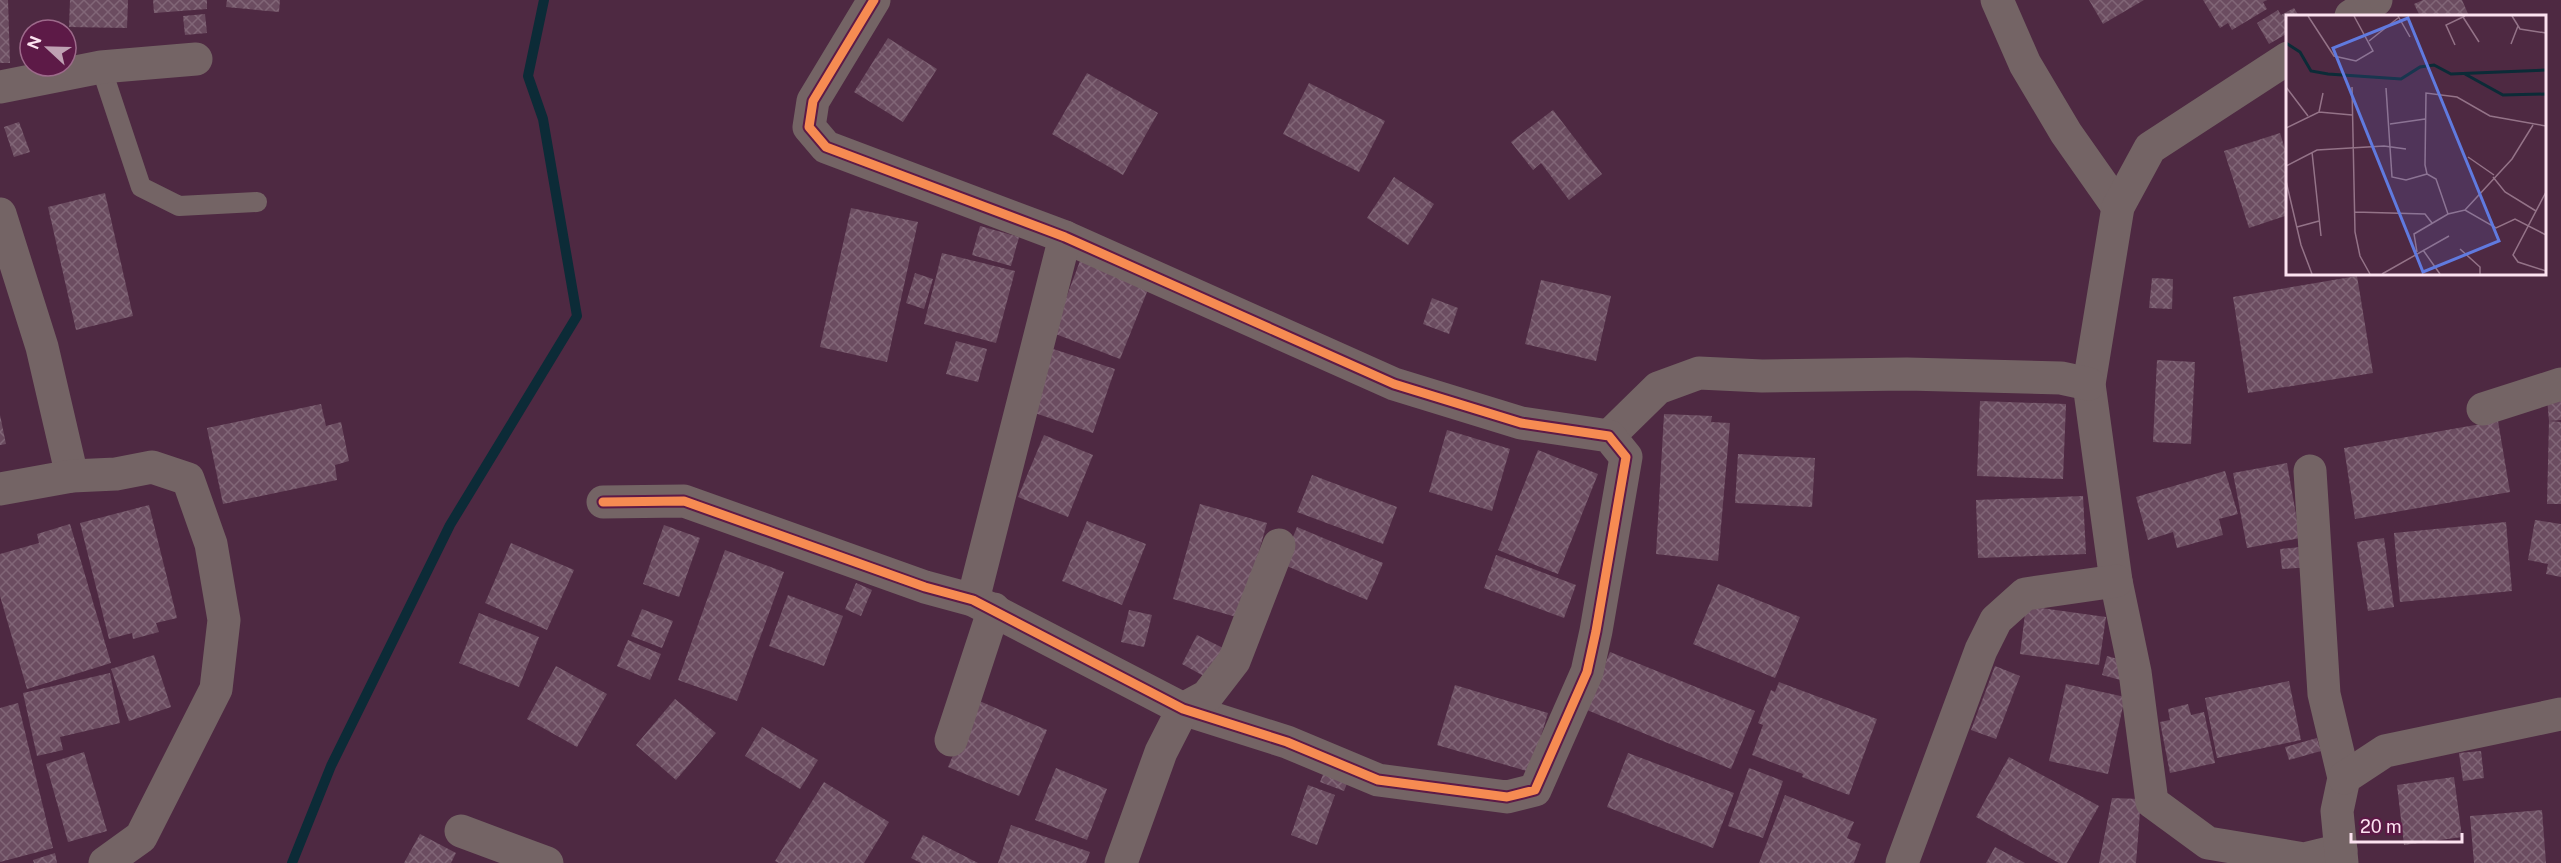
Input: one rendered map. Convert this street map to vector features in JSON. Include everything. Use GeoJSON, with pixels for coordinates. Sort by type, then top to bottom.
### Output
{"type":"FeatureCollection","features":[{"type":"Feature","properties":{"kind":"street"},"geometry":{"type":"LineString","coordinates":[[603,502],[684,501],[760,526],[925,587],[984,604],[1183,709],[1287,742],[1377,780],[1508,797],[1535,790],[1587,672],[1596,631],[1626,457],[1609,436],[1521,423],[1394,384],[1065,237],[826,147],[809,127],[813,101],[874,0]]}},
{"type":"Feature","properties":{"kind":"street"},"geometry":{"type":"LineString","coordinates":[[1997,0],[2025,64],[2066,133],[2118,207]]}},
{"type":"Feature","properties":{"kind":"street"},"geometry":{"type":"LineString","coordinates":[[2353,15],[2376,0]]}},
{"type":"Feature","properties":{"kind":"street"},"geometry":{"type":"LineString","coordinates":[[0,87],[101,67],[196,59]]}},
{"type":"Feature","properties":{"kind":"street"},"geometry":{"type":"LineString","coordinates":[[2286,59],[2150,148],[2118,207],[2089,384],[2116,581],[2135,672],[2152,802],[2208,843],[2304,859],[2341,857],[2337,811],[2344,778],[2324,694],[2310,471]]}},
{"type":"Feature","properties":{"kind":"street"},"geometry":{"type":"LineString","coordinates":[[0,214],[42,347],[72,476]]}},
{"type":"Feature","properties":{"kind":"street"},"geometry":{"type":"LineString","coordinates":[[951,740],[984,604],[1065,237]]}},
{"type":"Feature","properties":{"kind":"street"},"geometry":{"type":"LineString","coordinates":[[1609,436],[1658,388],[1699,373],[1762,376],[1907,374],[2061,378],[2089,384]]}},
{"type":"Feature","properties":{"kind":"street"},"geometry":{"type":"LineString","coordinates":[[2483,409],[2561,384]]}},
{"type":"Feature","properties":{"kind":"street"},"geometry":{"type":"LineString","coordinates":[[0,489],[72,476],[116,474],[152,467],[188,479],[211,544],[224,620],[216,689],[176,773],[141,837],[105,863]]}},
{"type":"Feature","properties":{"kind":"street"},"geometry":{"type":"LineString","coordinates":[[1121,863],[1161,753],[1183,709],[1207,696],[1234,661],[1279,545]]}},
{"type":"Feature","properties":{"kind":"street"},"geometry":{"type":"LineString","coordinates":[[1902,863],[1981,650],[1996,620],[2025,594],[2116,581]]}},
{"type":"Feature","properties":{"kind":"street"},"geometry":{"type":"LineString","coordinates":[[2344,778],[2385,751],[2561,714]]}},
{"type":"Feature","properties":{"kind":"street"},"geometry":{"type":"LineString","coordinates":[[461,831],[547,863]]}},
{"type":"Feature","properties":{"kind":"lane"},"geometry":{"type":"LineString","coordinates":[[101,67],[141,188],[179,206],[257,202]]}},
{"type":"Feature","properties":{"kind":"building"},"geometry":{"type":"Polygon","coordinates":[[[0,0],[8,0],[10,63],[0,63],[0,0]]]}},
{"type":"Feature","properties":{"kind":"building"},"geometry":{"type":"Polygon","coordinates":[[[70,0],[128,0],[127,28],[78,27],[78,18],[69,18],[70,0]]]}},
{"type":"Feature","properties":{"kind":"building"},"geometry":{"type":"Polygon","coordinates":[[[153,0],[207,0],[207,9],[154,13],[153,0]]]}},
{"type":"Feature","properties":{"kind":"building"},"geometry":{"type":"Polygon","coordinates":[[[227,0],[280,0],[279,12],[226,7],[227,0]]]}},
{"type":"Feature","properties":{"kind":"building"},"geometry":{"type":"Polygon","coordinates":[[[2089,0],[2144,0],[2103,24],[2089,0]]]}},
{"type":"Feature","properties":{"kind":"building"},"geometry":{"type":"Polygon","coordinates":[[[2203,0],[2267,0],[2263,2],[2267,9],[2232,30],[2228,23],[2220,28],[2203,0]]]}},
{"type":"Feature","properties":{"kind":"building"},"geometry":{"type":"Polygon","coordinates":[[[2423,0],[2462,0],[2469,15],[2420,15],[2414,4],[2423,0]]]}},
{"type":"Feature","properties":{"kind":"building"},"geometry":{"type":"Polygon","coordinates":[[[2294,8],[2298,15],[2286,15],[2286,34],[2269,44],[2257,23],[2278,10],[2281,15],[2294,8]]]}},
{"type":"Feature","properties":{"kind":"building"},"geometry":{"type":"Polygon","coordinates":[[[205,14],[207,33],[185,35],[183,16],[205,14]]]}},
{"type":"Feature","properties":{"kind":"building"},"geometry":{"type":"Polygon","coordinates":[[[888,38],[937,69],[903,122],[854,92],[888,38]]]}},
{"type":"Feature","properties":{"kind":"building"},"geometry":{"type":"Polygon","coordinates":[[[1087,73],[1158,113],[1123,175],[1052,134],[1087,73]]]}},
{"type":"Feature","properties":{"kind":"building"},"geometry":{"type":"Polygon","coordinates":[[[1309,83],[1385,121],[1359,172],[1283,134],[1309,83]]]}},
{"type":"Feature","properties":{"kind":"building"},"geometry":{"type":"Polygon","coordinates":[[[1553,110],[1602,174],[1569,200],[1541,163],[1533,170],[1511,142],[1553,110]]]}},
{"type":"Feature","properties":{"kind":"building"},"geometry":{"type":"Polygon","coordinates":[[[19,122],[30,152],[14,157],[4,127],[19,122]]]}},
{"type":"Feature","properties":{"kind":"building"},"geometry":{"type":"Polygon","coordinates":[[[2280,133],[2286,152],[2286,216],[2249,228],[2224,151],[2280,133]]]}},
{"type":"Feature","properties":{"kind":"building"},"geometry":{"type":"Polygon","coordinates":[[[1394,177],[1434,204],[1408,245],[1367,218],[1394,177]]]}},
{"type":"Feature","properties":{"kind":"building"},"geometry":{"type":"Polygon","coordinates":[[[105,193],[133,316],[76,330],[48,207],[105,193]]]}},
{"type":"Feature","properties":{"kind":"building"},"geometry":{"type":"Polygon","coordinates":[[[851,208],[918,222],[887,362],[820,347],[851,208]]]}},
{"type":"Feature","properties":{"kind":"building"},"geometry":{"type":"Polygon","coordinates":[[[980,226],[1019,237],[1011,266],[972,255],[980,226]]]}},
{"type":"Feature","properties":{"kind":"building"},"geometry":{"type":"Polygon","coordinates":[[[942,253],[1015,271],[996,343],[924,324],[942,253]]]}},
{"type":"Feature","properties":{"kind":"building"},"geometry":{"type":"Polygon","coordinates":[[[1080,261],[1149,287],[1120,359],[1053,333],[1080,261]]]}},
{"type":"Feature","properties":{"kind":"building"},"geometry":{"type":"Polygon","coordinates":[[[915,273],[933,279],[924,309],[906,303],[915,273]]]}},
{"type":"Feature","properties":{"kind":"building"},"geometry":{"type":"Polygon","coordinates":[[[2357,276],[2373,373],[2248,393],[2233,297],[2357,276]]]}},
{"type":"Feature","properties":{"kind":"building"},"geometry":{"type":"Polygon","coordinates":[[[2152,278],[2173,279],[2172,309],[2149,308],[2152,278]]]}},
{"type":"Feature","properties":{"kind":"building"},"geometry":{"type":"Polygon","coordinates":[[[1541,280],[1611,296],[1596,361],[1525,344],[1541,280]]]}},
{"type":"Feature","properties":{"kind":"building"},"geometry":{"type":"Polygon","coordinates":[[[1432,298],[1458,308],[1449,334],[1423,324],[1432,298]]]}},
{"type":"Feature","properties":{"kind":"building"},"geometry":{"type":"Polygon","coordinates":[[[956,341],[987,349],[978,382],[946,374],[956,341]]]}},
{"type":"Feature","properties":{"kind":"building"},"geometry":{"type":"Polygon","coordinates":[[[1053,349],[1115,369],[1093,433],[1032,412],[1053,349]]]}},
{"type":"Feature","properties":{"kind":"building"},"geometry":{"type":"Polygon","coordinates":[[[2157,360],[2195,362],[2191,444],[2153,442],[2157,360]]]}},
{"type":"Feature","properties":{"kind":"building"},"geometry":{"type":"Polygon","coordinates":[[[2561,397],[2561,420],[2549,421],[2547,398],[2561,397]]]}},
{"type":"Feature","properties":{"kind":"building"},"geometry":{"type":"Polygon","coordinates":[[[1980,401],[2066,404],[2063,479],[1977,476],[1980,401]]]}},
{"type":"Feature","properties":{"kind":"building"},"geometry":{"type":"Polygon","coordinates":[[[321,404],[326,426],[341,422],[349,461],[335,465],[337,480],[223,504],[207,428],[321,404]]]}},
{"type":"Feature","properties":{"kind":"building"},"geometry":{"type":"Polygon","coordinates":[[[1664,414],[1712,416],[1711,422],[1730,423],[1718,561],[1656,554],[1664,414]]]}},
{"type":"Feature","properties":{"kind":"building"},"geometry":{"type":"Polygon","coordinates":[[[0,415],[6,444],[0,445],[0,415]]]}},
{"type":"Feature","properties":{"kind":"building"},"geometry":{"type":"Polygon","coordinates":[[[2498,421],[2510,492],[2355,519],[2344,448],[2498,421]]]}},
{"type":"Feature","properties":{"kind":"building"},"geometry":{"type":"Polygon","coordinates":[[[2549,421],[2561,422],[2561,504],[2547,504],[2549,421]]]}},
{"type":"Feature","properties":{"kind":"building"},"geometry":{"type":"Polygon","coordinates":[[[1447,430],[1510,449],[1492,511],[1429,492],[1447,430]]]}},
{"type":"Feature","properties":{"kind":"building"},"geometry":{"type":"Polygon","coordinates":[[[1044,435],[1093,455],[1068,517],[1018,497],[1044,435]]]}},
{"type":"Feature","properties":{"kind":"building"},"geometry":{"type":"Polygon","coordinates":[[[1538,450],[1598,474],[1558,574],[1498,550],[1538,450]]]}},
{"type":"Feature","properties":{"kind":"building"},"geometry":{"type":"Polygon","coordinates":[[[1738,454],[1815,458],[1812,507],[1735,503],[1738,454]]]}},
{"type":"Feature","properties":{"kind":"building"},"geometry":{"type":"Polygon","coordinates":[[[2287,463],[2300,538],[2247,548],[2233,473],[2287,463]]]}},
{"type":"Feature","properties":{"kind":"building"},"geometry":{"type":"Polygon","coordinates":[[[2225,471],[2238,514],[2219,519],[2223,535],[2177,548],[2173,532],[2148,540],[2136,497],[2225,471]]]}},
{"type":"Feature","properties":{"kind":"building"},"geometry":{"type":"Polygon","coordinates":[[[1312,475],[1397,507],[1383,544],[1297,512],[1312,475]]]}},
{"type":"Feature","properties":{"kind":"building"},"geometry":{"type":"Polygon","coordinates":[[[2083,496],[2086,554],[1978,558],[1976,500],[2083,496]]]}},
{"type":"Feature","properties":{"kind":"building"},"geometry":{"type":"Polygon","coordinates":[[[1200,504],[1267,523],[1240,618],[1173,599],[1200,504]]]}},
{"type":"Feature","properties":{"kind":"building"},"geometry":{"type":"Polygon","coordinates":[[[149,505],[177,618],[156,623],[159,632],[133,639],[132,633],[109,639],[80,523],[149,505]]]}},
{"type":"Feature","properties":{"kind":"building"},"geometry":{"type":"Polygon","coordinates":[[[2535,520],[2561,524],[2561,577],[2546,574],[2548,564],[2528,560],[2535,520]]]}},
{"type":"Feature","properties":{"kind":"building"},"geometry":{"type":"Polygon","coordinates":[[[1087,521],[1146,544],[1122,605],[1062,581],[1087,521]]]}},
{"type":"Feature","properties":{"kind":"building"},"geometry":{"type":"Polygon","coordinates":[[[2506,522],[2512,591],[2400,602],[2394,533],[2506,522]]]}},
{"type":"Feature","properties":{"kind":"building"},"geometry":{"type":"Polygon","coordinates":[[[70,524],[111,663],[27,689],[0,596],[0,554],[39,543],[37,534],[70,524]]]}},
{"type":"Feature","properties":{"kind":"building"},"geometry":{"type":"Polygon","coordinates":[[[664,525],[700,538],[679,597],[643,584],[664,525]]]}},
{"type":"Feature","properties":{"kind":"building"},"geometry":{"type":"Polygon","coordinates":[[[1297,527],[1383,563],[1367,600],[1282,564],[1297,527]]]}},
{"type":"Feature","properties":{"kind":"building"},"geometry":{"type":"Polygon","coordinates":[[[2384,538],[2394,607],[2368,611],[2357,542],[2384,538]]]}},
{"type":"Feature","properties":{"kind":"building"},"geometry":{"type":"Polygon","coordinates":[[[511,543],[574,570],[547,630],[485,603],[511,543]]]}},
{"type":"Feature","properties":{"kind":"building"},"geometry":{"type":"Polygon","coordinates":[[[2310,546],[2312,567],[2282,569],[2280,549],[2310,546]]]}},
{"type":"Feature","properties":{"kind":"building"},"geometry":{"type":"Polygon","coordinates":[[[725,550],[784,572],[737,701],[678,680],[725,550]]]}},
{"type":"Feature","properties":{"kind":"building"},"geometry":{"type":"Polygon","coordinates":[[[1496,555],[1576,585],[1564,618],[1484,588],[1496,555]]]}},
{"type":"Feature","properties":{"kind":"building"},"geometry":{"type":"Polygon","coordinates":[[[856,583],[872,590],[861,616],[845,609],[856,583]]]}},
{"type":"Feature","properties":{"kind":"building"},"geometry":{"type":"Polygon","coordinates":[[[1718,584],[1800,617],[1775,678],[1693,644],[1718,584]]]}},
{"type":"Feature","properties":{"kind":"building"},"geometry":{"type":"Polygon","coordinates":[[[788,595],[843,616],[824,666],[769,646],[788,595]]]}},
{"type":"Feature","properties":{"kind":"building"},"geometry":{"type":"Polygon","coordinates":[[[2026,606],[2106,617],[2099,665],[2020,654],[2026,606]]]}},
{"type":"Feature","properties":{"kind":"building"},"geometry":{"type":"Polygon","coordinates":[[[642,609],[673,621],[662,648],[631,636],[642,609]]]}},
{"type":"Feature","properties":{"kind":"building"},"geometry":{"type":"Polygon","coordinates":[[[1129,610],[1152,615],[1144,647],[1121,642],[1129,610]]]}},
{"type":"Feature","properties":{"kind":"building"},"geometry":{"type":"Polygon","coordinates":[[[479,613],[539,637],[519,687],[459,663],[479,613]]]}},
{"type":"Feature","properties":{"kind":"building"},"geometry":{"type":"Polygon","coordinates":[[[1197,635],[1227,650],[1211,680],[1182,664],[1197,635]]]}},
{"type":"Feature","properties":{"kind":"building"},"geometry":{"type":"Polygon","coordinates":[[[628,640],[661,654],[650,680],[617,666],[628,640]]]}},
{"type":"Feature","properties":{"kind":"building"},"geometry":{"type":"Polygon","coordinates":[[[1610,652],[1755,711],[1731,769],[1587,710],[1610,652]]]}},
{"type":"Feature","properties":{"kind":"building"},"geometry":{"type":"Polygon","coordinates":[[[154,655],[171,707],[129,721],[111,669],[154,655]]]}},
{"type":"Feature","properties":{"kind":"building"},"geometry":{"type":"Polygon","coordinates":[[[2107,656],[2133,663],[2128,682],[2102,675],[2107,656]]]}},
{"type":"Feature","properties":{"kind":"building"},"geometry":{"type":"Polygon","coordinates":[[[556,666],[607,694],[577,747],[527,719],[556,666]]]}},
{"type":"Feature","properties":{"kind":"building"},"geometry":{"type":"Polygon","coordinates":[[[1995,666],[2020,676],[1996,739],[1971,730],[1995,666]]]}},
{"type":"Feature","properties":{"kind":"building"},"geometry":{"type":"Polygon","coordinates":[[[110,673],[120,723],[60,737],[63,750],[37,756],[23,693],[110,673]]]}},
{"type":"Feature","properties":{"kind":"building"},"geometry":{"type":"Polygon","coordinates":[[[2289,681],[2301,740],[2217,758],[2205,698],[2289,681]]]}},
{"type":"Feature","properties":{"kind":"building"},"geometry":{"type":"Polygon","coordinates":[[[1779,682],[1877,719],[1849,795],[1802,777],[1803,774],[1752,755],[1763,725],[1758,723],[1771,690],[1775,692],[1779,682]]]}},
{"type":"Feature","properties":{"kind":"building"},"geometry":{"type":"Polygon","coordinates":[[[2066,684],[2125,697],[2108,774],[2049,761],[2066,684]]]}},
{"type":"Feature","properties":{"kind":"building"},"geometry":{"type":"Polygon","coordinates":[[[1455,685],[1548,713],[1530,772],[1437,745],[1455,685]]]}},
{"type":"Feature","properties":{"kind":"building"},"geometry":{"type":"Polygon","coordinates":[[[675,699],[716,733],[676,780],[636,745],[675,699]]]}},
{"type":"Feature","properties":{"kind":"building"},"geometry":{"type":"Polygon","coordinates":[[[977,700],[1047,730],[1019,796],[948,767],[977,700]]]}},
{"type":"Feature","properties":{"kind":"building"},"geometry":{"type":"Polygon","coordinates":[[[18,703],[53,848],[0,862],[0,708],[18,703]]]}},
{"type":"Feature","properties":{"kind":"building"},"geometry":{"type":"Polygon","coordinates":[[[2188,704],[2191,715],[2204,712],[2215,763],[2170,773],[2160,722],[2170,720],[2168,709],[2188,704]]]}},
{"type":"Feature","properties":{"kind":"building"},"geometry":{"type":"Polygon","coordinates":[[[762,727],[818,760],[800,789],[745,756],[762,727]]]}},
{"type":"Feature","properties":{"kind":"building"},"geometry":{"type":"Polygon","coordinates":[[[2317,738],[2321,751],[2289,760],[2285,747],[2317,738]]]}},
{"type":"Feature","properties":{"kind":"building"},"geometry":{"type":"Polygon","coordinates":[[[2481,751],[2484,778],[2463,781],[2459,753],[2481,751]]]}},
{"type":"Feature","properties":{"kind":"building"},"geometry":{"type":"Polygon","coordinates":[[[84,752],[107,831],[68,842],[46,764],[84,752]]]}},
{"type":"Feature","properties":{"kind":"building"},"geometry":{"type":"Polygon","coordinates":[[[1628,753],[1734,793],[1713,848],[1607,807],[1628,753]]]}},
{"type":"Feature","properties":{"kind":"building"},"geometry":{"type":"Polygon","coordinates":[[[2009,757],[2099,806],[2067,863],[2059,863],[1976,817],[2009,757]]]}},
{"type":"Feature","properties":{"kind":"building"},"geometry":{"type":"Polygon","coordinates":[[[1328,762],[1352,771],[1344,791],[1320,782],[1328,762]]]}},
{"type":"Feature","properties":{"kind":"building"},"geometry":{"type":"Polygon","coordinates":[[[1056,768],[1107,789],[1087,840],[1035,820],[1056,768]]]}},
{"type":"Feature","properties":{"kind":"building"},"geometry":{"type":"Polygon","coordinates":[[[1749,768],[1783,781],[1763,838],[1728,826],[1749,768]]]}},
{"type":"Feature","properties":{"kind":"building"},"geometry":{"type":"Polygon","coordinates":[[[2454,777],[2462,837],[2404,845],[2397,785],[2454,777]]]}},
{"type":"Feature","properties":{"kind":"building"},"geometry":{"type":"Polygon","coordinates":[[[824,782],[889,822],[864,863],[779,863],[775,861],[824,782]]]}},
{"type":"Feature","properties":{"kind":"building"},"geometry":{"type":"Polygon","coordinates":[[[1308,785],[1335,795],[1317,845],[1291,835],[1308,785]]]}},
{"type":"Feature","properties":{"kind":"building"},"geometry":{"type":"Polygon","coordinates":[[[1785,795],[1854,822],[1847,838],[1861,844],[1854,863],[1759,863],[1785,795]]]}},
{"type":"Feature","properties":{"kind":"building"},"geometry":{"type":"Polygon","coordinates":[[[2112,798],[2141,799],[2136,863],[2099,863],[2112,798]]]}},
{"type":"Feature","properties":{"kind":"building"},"geometry":{"type":"Polygon","coordinates":[[[2542,810],[2546,863],[2474,863],[2470,816],[2542,810]]]}},
{"type":"Feature","properties":{"kind":"building"},"geometry":{"type":"Polygon","coordinates":[[[1011,825],[1090,852],[1086,863],[998,863],[1011,825]]]}},
{"type":"Feature","properties":{"kind":"building"},"geometry":{"type":"Polygon","coordinates":[[[420,834],[456,853],[451,863],[404,863],[420,834]]]}},
{"type":"Feature","properties":{"kind":"building"},"geometry":{"type":"Polygon","coordinates":[[[923,835],[978,863],[921,863],[911,858],[923,835]]]}},
{"type":"Feature","properties":{"kind":"building"},"geometry":{"type":"Polygon","coordinates":[[[1995,847],[2025,863],[1986,863],[1995,847]]]}},
{"type":"Feature","properties":{"kind":"building"},"geometry":{"type":"Polygon","coordinates":[[[55,853],[57,863],[34,863],[33,860],[55,853]]]}},
{"type":"Feature","properties":{"kind":"waterway"},"geometry":{"type":"LineString","coordinates":[[292,863],[331,766],[450,525],[577,316],[543,119],[528,76],[544,0]]}},
{"type":"Feature","properties":{"kind":"cycle path"},"geometry":{"type":"LineString","coordinates":[[603,502],[684,501],[925,587],[973,600],[1183,709],[1287,742],[1378,780],[1507,797],[1535,790],[1587,672],[1596,631],[1626,457],[1609,436],[1521,423],[1394,384],[1065,237],[826,147],[809,127],[813,101],[874,0]]}}]}
